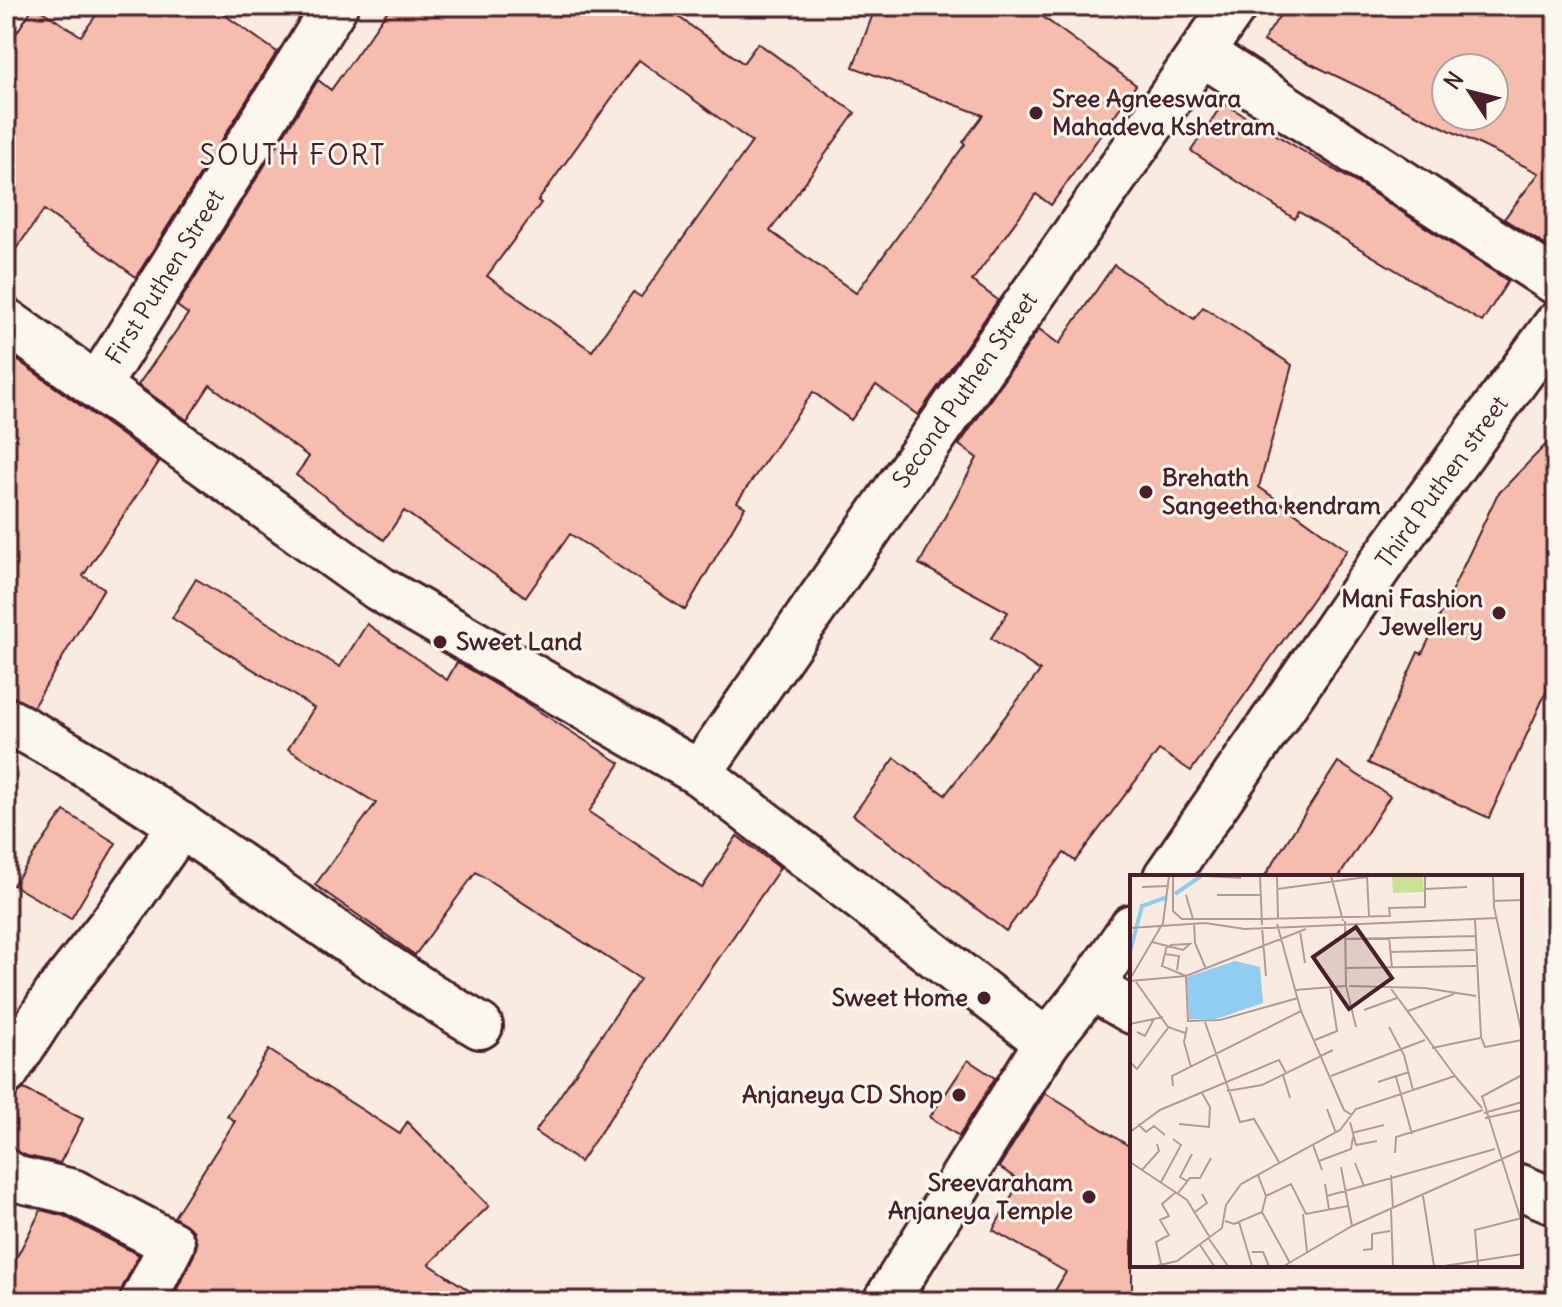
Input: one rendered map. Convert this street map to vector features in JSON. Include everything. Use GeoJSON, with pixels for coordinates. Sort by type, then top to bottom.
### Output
{"type":"FeatureCollection","features":[{"type":"Feature","properties":{"kind":"street","name":"First Puthen Street"},"geometry":{"type":"LineString","coordinates":[[98,385],[335,6]]}},
{"type":"Feature","properties":{"kind":"street"},"geometry":{"type":"LineString","coordinates":[[699,773],[1233,6]]}},
{"type":"Feature","properties":{"kind":"street","name":"Second Puthen Street"},"geometry":{"type":"LineString","coordinates":[[699,773],[1233,6]]}},
{"type":"Feature","properties":{"kind":"street"},"geometry":{"type":"LineString","coordinates":[[1202,53],[1556,282]]}},
{"type":"Feature","properties":{"kind":"street"},"geometry":{"type":"LineString","coordinates":[[6,321],[380,589],[699,773],[1047,1042]]}},
{"type":"Feature","properties":{"kind":"street","name":"Third Puthen street"},"geometry":{"type":"LineString","coordinates":[[1167,875],[1383,561],[1556,325]]}},
{"type":"Feature","properties":{"kind":"street"},"geometry":{"type":"LineString","coordinates":[[6,720],[105,774],[382,964],[480,1026]]}},
{"type":"Feature","properties":{"kind":"street"},"geometry":{"type":"LineString","coordinates":[[6,1072],[58,992],[117,917],[181,825]]}},
{"type":"Feature","properties":{"kind":"street"},"geometry":{"type":"LineString","coordinates":[[886,1301],[1047,1042],[1091,987],[1130,930]]}},
{"type":"Feature","properties":{"kind":"street"},"geometry":{"type":"LineString","coordinates":[[1091,987],[1130,1010]]}},
{"type":"Feature","properties":{"kind":"street"},"geometry":{"type":"LineString","coordinates":[[6,1172],[17,1179],[73,1192],[172,1244],[143,1301]]}},
{"type":"Feature","properties":{"kind":"street"},"geometry":{"type":"LineString","coordinates":[[1522,1188],[1556,1202]]}},
{"type":"Feature","properties":{"kind":"building"},"geometry":{"type":"Polygon","coordinates":[[[34,6],[81,36],[103,6],[212,6],[277,52],[136,277],[44,210],[6,263],[6,49],[34,6]]]}},
{"type":"Feature","properties":{"kind":"building"},"geometry":{"type":"Polygon","coordinates":[[[391,6],[678,6],[673,13],[743,63],[758,43],[855,113],[770,231],[856,293],[983,115],[853,67],[876,6],[1028,6],[1136,85],[1051,205],[1036,194],[972,281],[998,300],[918,415],[876,385],[851,420],[813,392],[737,502],[745,507],[685,610],[570,534],[526,597],[404,511],[384,540],[296,475],[309,457],[210,385],[187,420],[138,385],[188,314],[177,306],[318,80],[331,90],[391,6]],[[639,60],[487,276],[592,351],[633,292],[641,297],[752,142],[639,60]]]}},
{"type":"Feature","properties":{"kind":"building"},"geometry":{"type":"Polygon","coordinates":[[[1286,6],[1556,6],[1556,252],[1504,219],[1539,173],[1453,132],[1510,132],[1510,52],[1430,52],[1430,121],[1263,41],[1286,6]]]}},
{"type":"Feature","properties":{"kind":"building"},"geometry":{"type":"Polygon","coordinates":[[[1223,103],[1368,190],[1508,281],[1482,322],[1299,212],[1295,219],[1191,151],[1223,103]]]}},
{"type":"Feature","properties":{"kind":"building"},"geometry":{"type":"Polygon","coordinates":[[[1114,265],[1194,319],[1203,307],[1292,365],[1259,487],[1347,550],[1191,771],[1159,750],[1075,861],[1064,853],[1006,931],[853,815],[895,758],[945,795],[1040,671],[991,638],[1008,612],[919,564],[977,458],[959,445],[1039,329],[1059,344],[1114,265]]]}},
{"type":"Feature","properties":{"kind":"building"},"geometry":{"type":"Polygon","coordinates":[[[6,352],[159,462],[83,576],[104,588],[33,707],[6,695],[6,352]]]}},
{"type":"Feature","properties":{"kind":"building"},"geometry":{"type":"Polygon","coordinates":[[[1556,434],[1556,670],[1489,818],[1368,763],[1418,652],[1422,654],[1497,495],[1556,434]]]}},
{"type":"Feature","properties":{"kind":"building"},"geometry":{"type":"Polygon","coordinates":[[[196,579],[340,667],[367,624],[447,680],[457,662],[512,694],[620,763],[589,812],[702,888],[737,836],[780,868],[580,1162],[535,1132],[640,979],[476,872],[415,955],[315,885],[376,803],[288,749],[314,708],[172,618],[196,579]]]}},
{"type":"Feature","properties":{"kind":"building"},"geometry":{"type":"Polygon","coordinates":[[[1338,762],[1390,796],[1340,875],[1265,875],[1338,762]]]}},
{"type":"Feature","properties":{"kind":"building"},"geometry":{"type":"Polygon","coordinates":[[[64,811],[116,843],[71,919],[13,885],[64,811]]]}},
{"type":"Feature","properties":{"kind":"building"},"geometry":{"type":"Polygon","coordinates":[[[269,1050],[400,1134],[407,1122],[489,1206],[429,1264],[485,1301],[171,1301],[197,1244],[193,1230],[174,1217],[235,1121],[227,1116],[269,1050]]]}},
{"type":"Feature","properties":{"kind":"building","name":"Anjaneya CD Shop"},"geometry":{"type":"Polygon","coordinates":[[[968,1060],[995,1078],[959,1136],[930,1117],[968,1060]]]}},
{"type":"Feature","properties":{"kind":"building"},"geometry":{"type":"Polygon","coordinates":[[[24,1089],[83,1119],[60,1163],[27,1156],[6,1147],[6,1116],[17,1094],[24,1089]]]}},
{"type":"Feature","properties":{"kind":"building"},"geometry":{"type":"Polygon","coordinates":[[[1045,1093],[1130,1147],[1132,1301],[1049,1301],[1066,1272],[993,1230],[1020,1181],[999,1167],[1045,1093]]]}},
{"type":"Feature","properties":{"kind":"building"},"geometry":{"type":"Polygon","coordinates":[[[41,1210],[64,1216],[139,1255],[118,1301],[6,1301],[6,1278],[41,1210]]]}},
{"type":"Feature","properties":{"kind":"place","name":"Sree Agneeswara Mahadeva Kshetram"},"geometry":{"type":"Point","coordinates":[1036,113]}},
{"type":"Feature","properties":{"kind":"place","name":"Brehath Sangeetha kendram"},"geometry":{"type":"Point","coordinates":[1146,492]}},
{"type":"Feature","properties":{"kind":"place","name":"Mani Fashion Jewellery"},"geometry":{"type":"Point","coordinates":[1499,613]}},
{"type":"Feature","properties":{"kind":"place","name":"Sweet Land"},"geometry":{"type":"Point","coordinates":[440,642]}},
{"type":"Feature","properties":{"kind":"place","name":"Sweet Home"},"geometry":{"type":"Point","coordinates":[984,998]}},
{"type":"Feature","properties":{"kind":"place","name":"Anjaneya CD Shop"},"geometry":{"type":"Point","coordinates":[959,1095]}},
{"type":"Feature","properties":{"kind":"place","name":"Sreevaraham Anjaneya Temple"},"geometry":{"type":"Point","coordinates":[1089,1197]}},
{"type":"Feature","properties":{"kind":"district","name":"SOUTH FORT"},"geometry":{"type":"Point","coordinates":[293,155]}}]}
